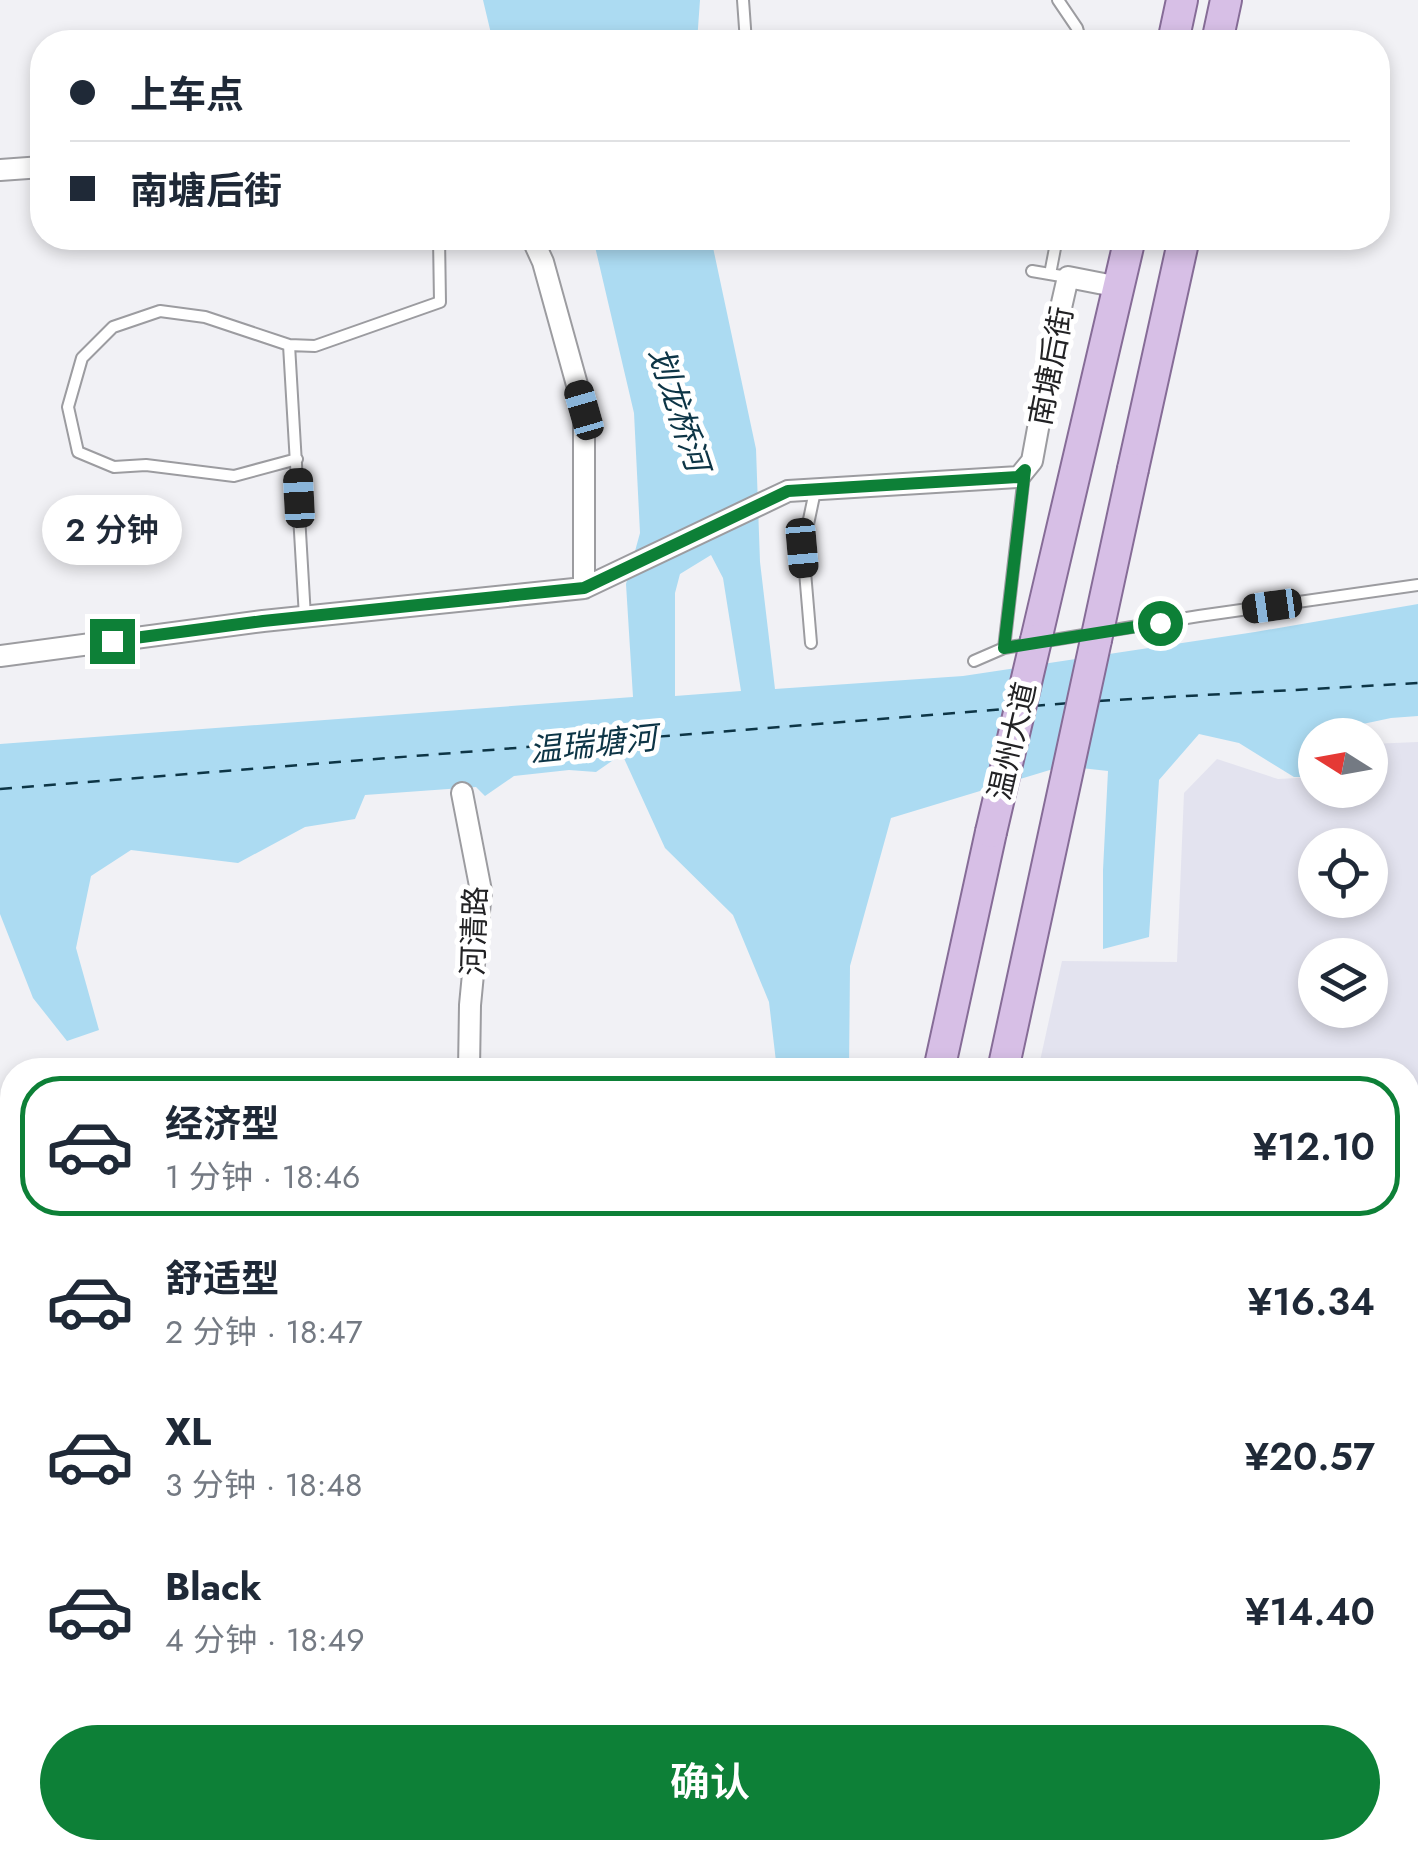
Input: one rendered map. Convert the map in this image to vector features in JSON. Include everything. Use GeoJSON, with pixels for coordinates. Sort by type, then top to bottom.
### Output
{"type":"FeatureCollection","features":[{"type":"Feature","properties":{"kind":"main road"},"geometry":{"type":"LineString","coordinates":[[1176,30],[1182,0]]}},
{"type":"Feature","properties":{"kind":"main road"},"geometry":{"type":"LineString","coordinates":[[1220,30],[1226,0]]}},
{"type":"Feature","properties":{"kind":"main road","name":"温州大道"},"geometry":{"type":"LineString","coordinates":[[942,1058],[1127,250]]}},
{"type":"Feature","properties":{"kind":"main road","name":"温州大道"},"geometry":{"type":"LineString","coordinates":[[1006,1058],[1181,250]]}},
{"type":"Feature","properties":{"kind":"street"},"geometry":{"type":"LineString","coordinates":[[0,170],[30,168]]}},
{"type":"Feature","properties":{"kind":"street"},"geometry":{"type":"LineString","coordinates":[[538,250],[584,410],[584,588]]}},
{"type":"Feature","properties":{"kind":"street","name":"南塘后街"},"geometry":{"type":"LineString","coordinates":[[1025,470],[1032,461],[1057,325],[1059,276],[1119,287]]}},
{"type":"Feature","properties":{"kind":"street"},"geometry":{"type":"LineString","coordinates":[[0,656],[305,617],[584,588],[788,491],[1018,477],[1025,470]]}},
{"type":"Feature","properties":{"kind":"street","name":"河清路"},"geometry":{"type":"LineString","coordinates":[[462,793],[480,890],[469,1058]]}},
{"type":"Feature","properties":{"kind":"lane"},"geometry":{"type":"LineString","coordinates":[[742,0],[745,30]]}},
{"type":"Feature","properties":{"kind":"lane"},"geometry":{"type":"LineString","coordinates":[[1058,0],[1078,30]]}},
{"type":"Feature","properties":{"kind":"lane"},"geometry":{"type":"LineString","coordinates":[[297,459],[234,476],[146,465],[114,467],[78,452],[68,408],[82,358],[112,327],[160,311],[204,316],[289,344],[316,346],[440,302],[439,250]]}},
{"type":"Feature","properties":{"kind":"lane"},"geometry":{"type":"LineString","coordinates":[[1032,270],[1059,276],[1058,250]]}},
{"type":"Feature","properties":{"kind":"lane"},"geometry":{"type":"LineString","coordinates":[[289,344],[305,617]]}},
{"type":"Feature","properties":{"kind":"lane"},"geometry":{"type":"LineString","coordinates":[[1004,648],[1025,470]]}},
{"type":"Feature","properties":{"kind":"lane"},"geometry":{"type":"LineString","coordinates":[[811,643],[802,548],[816,489]]}},
{"type":"Feature","properties":{"kind":"lane"},"geometry":{"type":"LineString","coordinates":[[974,661],[1004,648],[1418,585]]}},
{"type":"Feature","properties":{"kind":"shaded area"},"geometry":{"type":"Polygon","coordinates":[[[1418,742],[1418,1058],[1041,1058],[1062,961],[1177,962],[1184,793],[1217,759],[1278,779],[1298,778],[1298,808],[1388,808],[1388,743],[1418,742]]]}},
{"type":"Feature","properties":{"kind":"water"},"geometry":{"type":"Polygon","coordinates":[[[483,0],[700,0],[698,30],[490,30],[483,0]]]}},
{"type":"Feature","properties":{"kind":"water"},"geometry":{"type":"Polygon","coordinates":[[[596,250],[714,250],[756,449],[760,562],[775,689],[963,676],[1418,604],[1418,716],[1298,718],[1298,777],[1239,743],[1199,734],[1159,780],[1149,937],[1103,949],[1108,771],[1063,766],[891,818],[850,966],[849,1058],[776,1058],[769,1002],[733,915],[665,848],[622,754],[596,772],[569,770],[514,776],[485,796],[476,787],[365,795],[355,819],[305,827],[238,863],[131,850],[91,876],[76,948],[99,1030],[67,1041],[33,998],[0,914],[0,744],[633,697],[626,584],[640,533],[634,413],[596,250]],[[711,555],[680,574],[675,593],[675,696],[741,691],[723,578],[711,555]]]}},
{"type":"Feature","properties":{"kind":"ferry route"},"geometry":{"type":"LineString","coordinates":[[1098,701],[1418,683]]}},
{"type":"Feature","properties":{"kind":"ferry route"},"geometry":{"type":"LineString","coordinates":[[1033,706],[1070,703]]}},
{"type":"Feature","properties":{"kind":"ferry route"},"geometry":{"type":"LineString","coordinates":[[0,789],[1005,709]]}},
{"type":"Feature","properties":{"kind":"route"},"geometry":{"type":"LineString","coordinates":[[112,641],[263,621],[584,588],[788,491],[1018,477],[1025,470],[1004,648],[1160,623]]}},
{"type":"Feature","properties":{"kind":"water label","name":"划龙桥河"},"geometry":{"type":"Point","coordinates":[679,409]}},
{"type":"Feature","properties":{"kind":"water label","name":"温瑞塘河"},"geometry":{"type":"Point","coordinates":[593,744]}}]}
